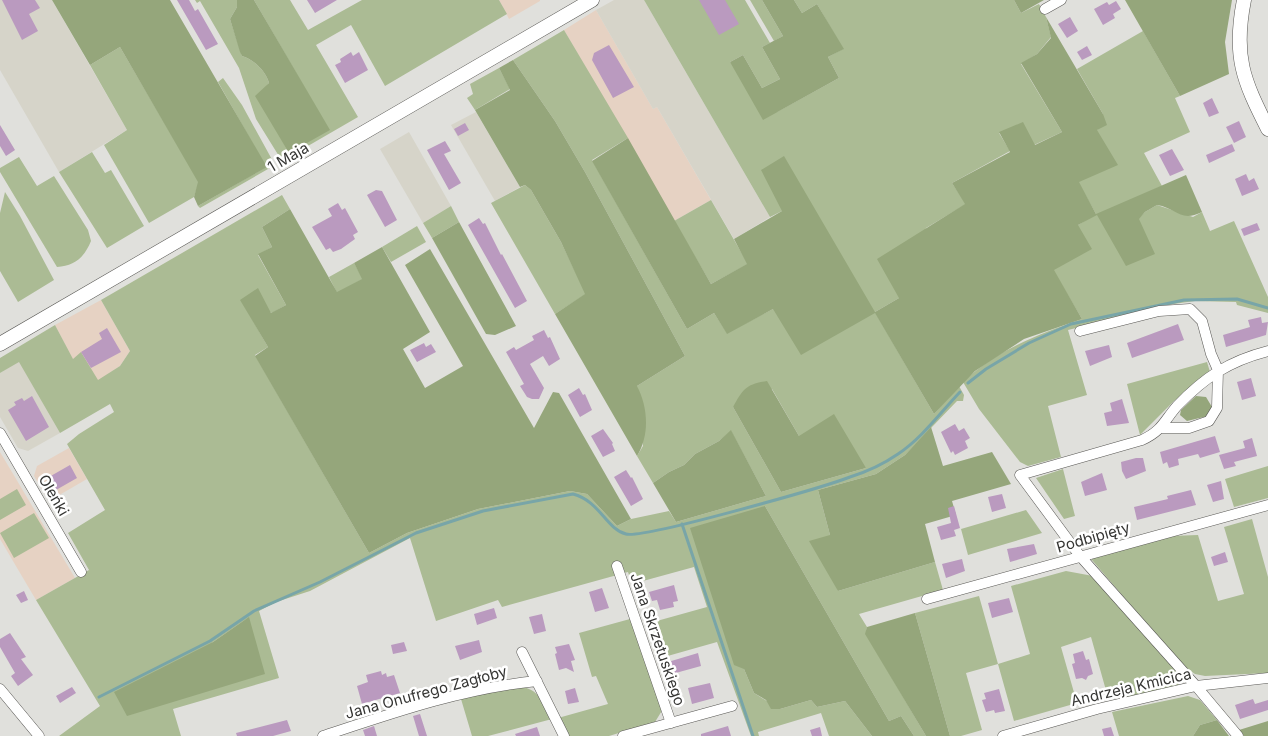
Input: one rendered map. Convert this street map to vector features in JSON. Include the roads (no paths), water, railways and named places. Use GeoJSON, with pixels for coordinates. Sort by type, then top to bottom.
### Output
{"type":"FeatureCollection","features":[{"type":"Feature","properties":{"kind":"main road","name":"1 Maja"},"geometry":{"type":"LineString","coordinates":[[0,344],[592,0]]}},
{"type":"Feature","properties":{"kind":"main road"},"geometry":{"type":"LineString","coordinates":[[1244,0],[1238,35],[1241,67],[1252,98],[1268,129]]}},
{"type":"Feature","properties":{"kind":"street"},"geometry":{"type":"LineString","coordinates":[[1045,9],[1061,0]]}},
{"type":"Feature","properties":{"kind":"street"},"geometry":{"type":"LineString","coordinates":[[1080,331],[1159,310],[1190,309],[1202,321],[1211,354],[1218,370],[1217,408],[1214,416],[1209,421],[1189,428],[1162,428]]}},
{"type":"Feature","properties":{"kind":"street"},"geometry":{"type":"LineString","coordinates":[[1238,736],[1080,556],[1020,475],[1142,440],[1162,428],[1178,406],[1218,370],[1268,351]]}},
{"type":"Feature","properties":{"kind":"street","name":"Oleńki"},"geometry":{"type":"LineString","coordinates":[[0,433],[81,572]]}},
{"type":"Feature","properties":{"kind":"street","name":"Podbipięty"},"geometry":{"type":"LineString","coordinates":[[927,599],[1268,505]]}},
{"type":"Feature","properties":{"kind":"street","name":"Jana Skrzetuskiego"},"geometry":{"type":"LineString","coordinates":[[617,566],[672,723]]}},
{"type":"Feature","properties":{"kind":"street"},"geometry":{"type":"LineString","coordinates":[[522,652],[564,736]]}},
{"type":"Feature","properties":{"kind":"street","name":"Andrzeja Kmicica"},"geometry":{"type":"LineString","coordinates":[[1003,736],[1097,709],[1196,686],[1268,678]]}},
{"type":"Feature","properties":{"kind":"street","name":"Jana Onufrego Zagłoby"},"geometry":{"type":"LineString","coordinates":[[323,736],[460,695],[513,683],[537,681]]}},
{"type":"Feature","properties":{"kind":"street"},"geometry":{"type":"LineString","coordinates":[[0,689],[39,736]]}},
{"type":"Feature","properties":{"kind":"street","name":"Jana Skrzetuskiego"},"geometry":{"type":"LineString","coordinates":[[623,736],[732,706]]}},
{"type":"Feature","properties":{"kind":"waterway"},"geometry":{"type":"LineString","coordinates":[[968,383],[986,369],[1029,343],[1071,324],[1184,300],[1237,299],[1268,308]]}},
{"type":"Feature","properties":{"kind":"waterway"},"geometry":{"type":"LineString","coordinates":[[99,697],[210,641],[254,611],[320,582],[416,533],[483,511],[573,494],[590,502],[613,527],[626,534],[665,529],[697,521],[806,491],[875,467],[898,454],[915,441],[960,392]]}},
{"type":"Feature","properties":{"kind":"waterway"},"geometry":{"type":"LineString","coordinates":[[682,524],[753,736]]}}]}
